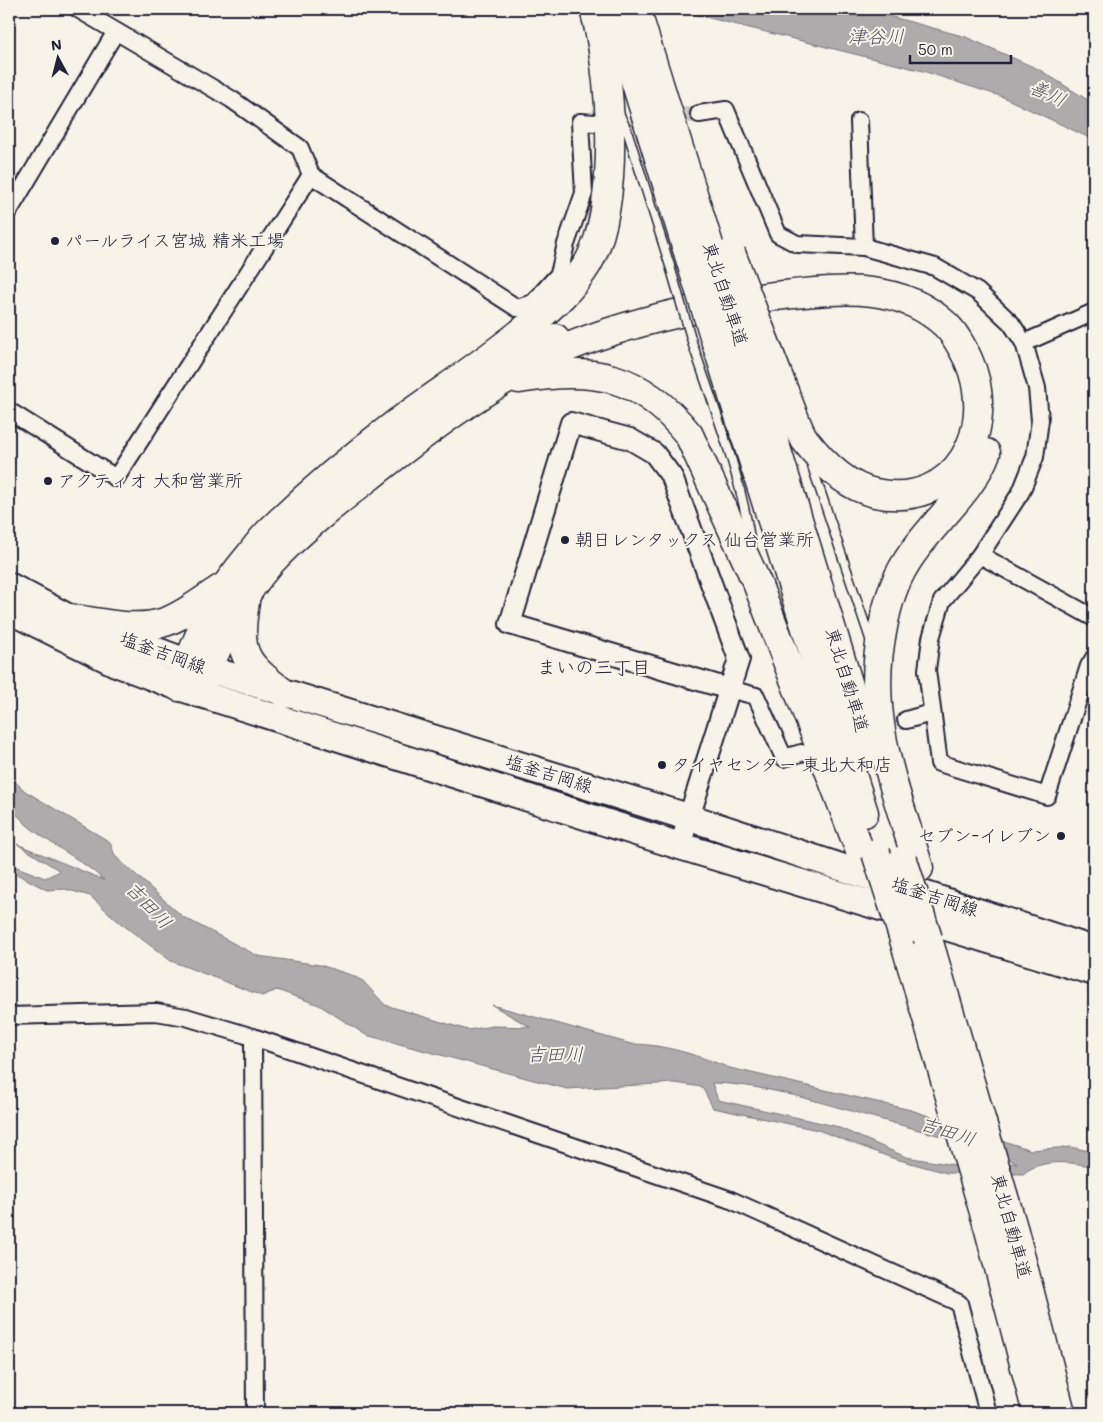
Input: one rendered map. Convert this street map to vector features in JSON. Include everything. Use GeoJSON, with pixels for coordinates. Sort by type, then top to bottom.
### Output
{"type":"FeatureCollection","features":[{"type":"Feature","properties":{"kind":"highway","name":"東北自動車道"},"geometry":{"type":"LineString","coordinates":[[636,9],[614,22],[702,260],[727,338],[868,852],[1001,1229],[1061,1413]]}},
{"type":"Feature","properties":{"kind":"highway"},"geometry":{"type":"LineString","coordinates":[[495,371],[571,288],[588,262],[600,234],[607,206],[610,173],[606,85],[614,22]]}},
{"type":"Feature","properties":{"kind":"highway"},"geometry":{"type":"LineString","coordinates":[[495,371],[541,360],[581,343],[663,316],[761,297],[819,291],[866,290],[905,298],[931,311],[954,333],[976,378],[980,403],[977,428],[970,450],[954,470],[936,485],[918,493],[896,496],[872,493],[846,480],[824,462],[803,438],[727,338],[702,260],[669,88],[614,22]]}},
{"type":"Feature","properties":{"kind":"highway"},"geometry":{"type":"LineString","coordinates":[[193,678],[216,646],[236,590],[267,533],[397,424],[495,371],[667,301],[759,282],[820,274],[870,275],[901,280],[926,291],[947,304],[968,324],[984,348],[994,377],[996,403],[994,431],[982,463],[906,562],[893,589],[876,658],[878,722],[911,864]]}},
{"type":"Feature","properties":{"kind":"highway","name":"東北自動車道"},"geometry":{"type":"LineString","coordinates":[[727,338],[760,395],[935,942],[969,1074],[1037,1413]]}},
{"type":"Feature","properties":{"kind":"highway"},"geometry":{"type":"LineString","coordinates":[[495,371],[541,375],[573,373],[603,376],[651,396],[672,414],[689,435],[757,583],[868,852]]}},
{"type":"Feature","properties":{"kind":"highway"},"geometry":{"type":"LineString","coordinates":[[69,618],[129,627],[152,625],[174,618],[236,590]]}},
{"type":"Feature","properties":{"kind":"highway"},"geometry":{"type":"LineString","coordinates":[[236,590],[243,651],[260,674],[285,694]]}},
{"type":"Feature","properties":{"kind":"main road","name":"塩釜吉岡線"},"geometry":{"type":"LineString","coordinates":[[9,586],[69,618],[193,678],[680,846],[1094,972]]}},
{"type":"Feature","properties":{"kind":"main road","name":"塩釜吉岡線"},"geometry":{"type":"LineString","coordinates":[[9,610],[116,663],[285,694],[688,817],[1094,950]]}},
{"type":"Feature","properties":{"kind":"street"},"geometry":{"type":"LineString","coordinates":[[78,9],[115,33],[231,99],[300,148],[311,175],[517,308],[533,303],[559,274],[566,244],[584,193],[580,122],[596,123]]}},
{"type":"Feature","properties":{"kind":"street"},"geometry":{"type":"LineString","coordinates":[[9,211],[14,192],[115,33]]}},
{"type":"Feature","properties":{"kind":"street"},"geometry":{"type":"LineString","coordinates":[[699,114],[726,110],[778,234],[797,244],[864,247],[935,267],[978,292],[1011,323],[1024,342],[1037,388],[1040,420],[1035,457],[1021,492],[980,554],[942,601],[931,638],[927,670],[931,713],[939,763],[1047,796],[1089,666],[1094,658]]}},
{"type":"Feature","properties":{"kind":"street"},"geometry":{"type":"LineString","coordinates":[[859,121],[864,247]]}},
{"type":"Feature","properties":{"kind":"street"},"geometry":{"type":"LineString","coordinates":[[9,411],[116,478],[311,175]]}},
{"type":"Feature","properties":{"kind":"street"},"geometry":{"type":"LineString","coordinates":[[1024,342],[1094,312]]}},
{"type":"Feature","properties":{"kind":"street"},"geometry":{"type":"LineString","coordinates":[[680,846],[688,817],[729,689],[739,659],[672,477],[654,453],[630,439],[571,423],[510,624],[729,689],[756,696],[784,758],[801,753]]}},
{"type":"Feature","properties":{"kind":"street"},"geometry":{"type":"LineString","coordinates":[[980,554],[1094,618]]}},
{"type":"Feature","properties":{"kind":"street"},"geometry":{"type":"LineString","coordinates":[[906,720],[931,713]]}},
{"type":"Feature","properties":{"kind":"street"},"geometry":{"type":"LineString","coordinates":[[9,1016],[156,1012],[186,1017],[731,1200],[959,1303],[988,1413]]}},
{"type":"Feature","properties":{"kind":"street"},"geometry":{"type":"LineString","coordinates":[[253,1038],[255,1413]]}},
{"type":"Feature","properties":{"kind":"lane"},"geometry":{"type":"LineString","coordinates":[[606,85],[627,130],[702,260]]}},
{"type":"Feature","properties":{"kind":"lane"},"geometry":{"type":"LineString","coordinates":[[727,338],[720,424],[748,524],[757,583]]}},
{"type":"Feature","properties":{"kind":"lane"},"geometry":{"type":"LineString","coordinates":[[803,438],[876,658]]}},
{"type":"Feature","properties":{"kind":"water","name":"津谷川"},"geometry":{"type":"Polygon","coordinates":[[[673,9],[863,9],[966,37],[1040,70],[1094,104],[1094,140],[1003,97],[923,71],[673,9]]]}},
{"type":"Feature","properties":{"kind":"water","name":"吉田川"},"geometry":{"type":"Polygon","coordinates":[[[9,776],[25,791],[110,842],[115,856],[183,917],[258,956],[320,965],[351,975],[363,981],[385,1005],[468,1030],[493,1026],[530,1027],[492,1005],[631,1044],[669,1048],[730,1068],[911,1110],[1031,1150],[1070,1147],[1094,1152],[1094,1167],[1067,1163],[1048,1163],[1039,1165],[1023,1174],[947,1173],[892,1158],[818,1130],[713,1108],[702,1087],[675,1083],[567,1089],[366,1035],[319,1005],[277,990],[262,996],[171,961],[119,922],[90,896],[65,889],[47,890],[9,870],[9,864],[45,878],[60,871],[17,844],[104,880],[87,866],[32,829],[16,813],[9,809],[9,776]],[[712,1083],[718,1100],[835,1126],[906,1157],[954,1165],[1017,1163],[964,1143],[813,1100],[732,1084],[712,1083]]]}},
{"type":"Feature","properties":{"kind":"tunnel"},"geometry":{"type":"LineString","coordinates":[[606,122],[699,114]]}},
{"type":"Feature","properties":{"kind":"place","name":"パールライス宮城 精米工場"},"geometry":{"type":"Point","coordinates":[55,241]}},
{"type":"Feature","properties":{"kind":"place","name":"アクティオ 大和営業所"},"geometry":{"type":"Point","coordinates":[48,481]}},
{"type":"Feature","properties":{"kind":"place","name":"朝日レンタックス 仙台営業所"},"geometry":{"type":"Point","coordinates":[565,540]}},
{"type":"Feature","properties":{"kind":"place","name":"タイヤセンター 東北大和店"},"geometry":{"type":"Point","coordinates":[662,765]}},
{"type":"Feature","properties":{"kind":"place","name":"セブン-イレブン"},"geometry":{"type":"Point","coordinates":[1061,836]}},
{"type":"Feature","properties":{"kind":"district","name":"まいの三丁目"},"geometry":{"type":"Point","coordinates":[594,667]}},
{"type":"Feature","properties":{"kind":"water label","name":"善川"},"geometry":{"type":"Point","coordinates":[1048,93]}}]}
